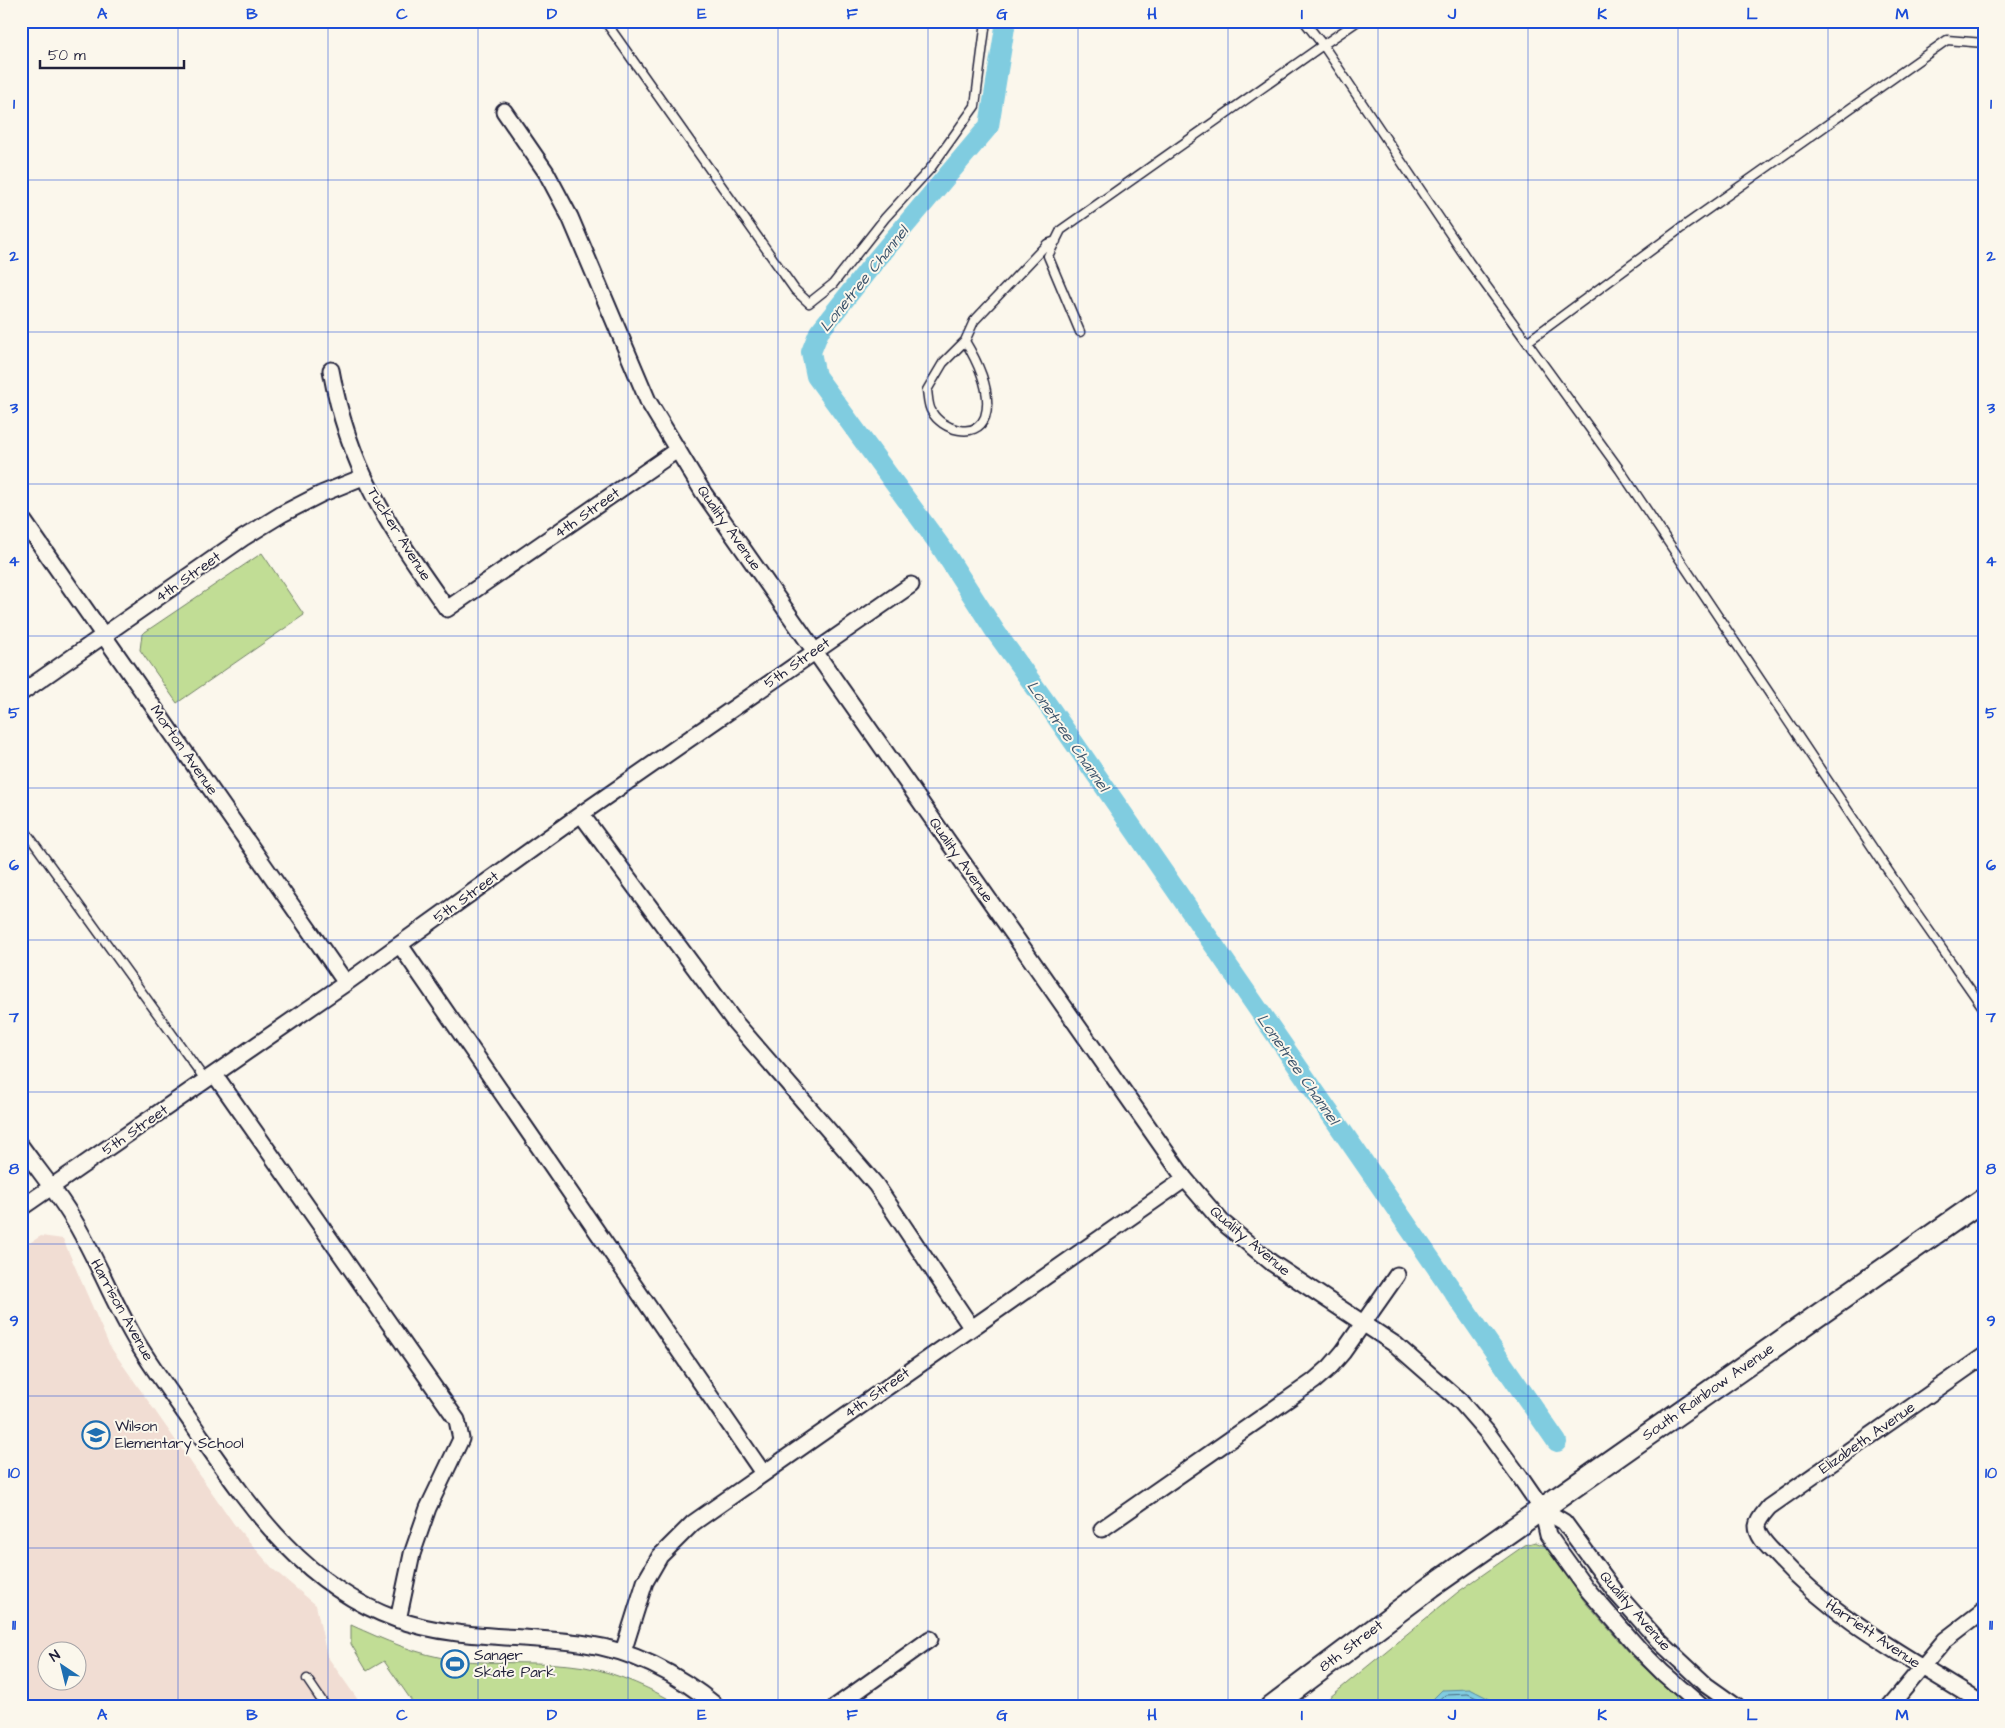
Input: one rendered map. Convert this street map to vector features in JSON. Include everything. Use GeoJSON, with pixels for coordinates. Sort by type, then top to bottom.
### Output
{"type":"FeatureCollection","features":[{"type":"Feature","properties":{"kind":"street","name":"Quality Avenue"},"geometry":{"type":"LineString","coordinates":[[504,112],[546,172],[570,217],[648,401],[703,492],[1185,1179],[1221,1221],[1272,1263],[1396,1345],[1460,1401],[1487,1432],[1542,1509],[1548,1535],[1587,1589],[1640,1650],[1702,1707]]}},
{"type":"Feature","properties":{"kind":"street","name":"Tucker Avenue"},"geometry":{"type":"LineString","coordinates":[[331,370],[341,421],[363,477],[397,537],[448,609]]}},
{"type":"Feature","properties":{"kind":"street","name":"4th Street"},"geometry":{"type":"LineString","coordinates":[[448,609],[677,450]]}},
{"type":"Feature","properties":{"kind":"street","name":"4th Street"},"geometry":{"type":"LineString","coordinates":[[21,693],[243,538],[282,514],[321,494],[363,477]]}},
{"type":"Feature","properties":{"kind":"street","name":"Morton Avenue"},"geometry":{"type":"LineString","coordinates":[[21,516],[346,983]]}},
{"type":"Feature","properties":{"kind":"street","name":"5th Street"},"geometry":{"type":"LineString","coordinates":[[21,1208],[52,1189],[400,945],[581,814],[911,585]]}},
{"type":"Feature","properties":{"kind":"street"},"geometry":{"type":"LineString","coordinates":[[581,814],[734,1021],[876,1185],[971,1327]]}},
{"type":"Feature","properties":{"kind":"street"},"geometry":{"type":"LineString","coordinates":[[400,945],[763,1473]]}},
{"type":"Feature","properties":{"kind":"street"},"geometry":{"type":"LineString","coordinates":[[210,1078],[457,1420],[460,1439],[428,1508],[412,1554],[398,1620]]}},
{"type":"Feature","properties":{"kind":"street","name":"Harrison Avenue"},"geometry":{"type":"LineString","coordinates":[[21,1146],[80,1230],[138,1344],[243,1497],[288,1550],[320,1578],[369,1609],[398,1620],[440,1631],[585,1643],[623,1652],[665,1670],[718,1707]]}},
{"type":"Feature","properties":{"kind":"street","name":"4th Street"},"geometry":{"type":"LineString","coordinates":[[623,1652],[645,1582],[660,1556],[693,1523],[1185,1179]]}},
{"type":"Feature","properties":{"kind":"street","name":"South Rainbow Avenue"},"geometry":{"type":"LineString","coordinates":[[1432,1586],[1984,1199]]}},
{"type":"Feature","properties":{"kind":"street"},"geometry":{"type":"LineString","coordinates":[[1102,1529],[1314,1381],[1330,1367],[1397,1276]]}},
{"type":"Feature","properties":{"kind":"street","name":"Elizabeth Avenue"},"geometry":{"type":"LineString","coordinates":[[1757,1526],[1762,1515],[1769,1507],[1984,1356]]}},
{"type":"Feature","properties":{"kind":"street","name":"Quality Avenue"},"geometry":{"type":"LineString","coordinates":[[1542,1509],[1564,1522],[1611,1586],[1658,1640],[1706,1685],[1737,1707]]}},
{"type":"Feature","properties":{"kind":"street","name":"Harriett Avenue"},"geometry":{"type":"LineString","coordinates":[[1757,1526],[1768,1546],[1805,1585],[1838,1613],[1984,1705]]}},
{"type":"Feature","properties":{"kind":"street","name":"8th Street"},"geometry":{"type":"LineString","coordinates":[[1271,1707],[1432,1586]]}},
{"type":"Feature","properties":{"kind":"street"},"geometry":{"type":"LineString","coordinates":[[1888,1707],[1945,1640],[1984,1610]]}},
{"type":"Feature","properties":{"kind":"street"},"geometry":{"type":"LineString","coordinates":[[835,1707],[930,1639]]}},
{"type":"Feature","properties":{"kind":"lane"},"geometry":{"type":"LineString","coordinates":[[605,21],[795,290],[809,304],[833,284],[884,218],[930,170],[975,106],[986,21]]}},
{"type":"Feature","properties":{"kind":"lane"},"geometry":{"type":"LineString","coordinates":[[1304,21],[1323,45],[1469,262],[1620,470],[1903,894],[1984,1009]]}},
{"type":"Feature","properties":{"kind":"lane"},"geometry":{"type":"LineString","coordinates":[[1080,332],[1048,256],[1061,230],[1358,21]]}},
{"type":"Feature","properties":{"kind":"lane"},"geometry":{"type":"LineString","coordinates":[[1527,342],[1684,226],[1947,40],[1984,43]]}},
{"type":"Feature","properties":{"kind":"lane"},"geometry":{"type":"LineString","coordinates":[[965,341],[976,358],[987,400],[984,418],[976,428],[958,431],[946,427],[931,412],[927,390],[943,363],[965,341],[974,321],[1047,244],[1056,241]]}},
{"type":"Feature","properties":{"kind":"lane"},"geometry":{"type":"LineString","coordinates":[[21,825],[210,1078]]}},
{"type":"Feature","properties":{"kind":"lane"},"geometry":{"type":"LineString","coordinates":[[307,1679],[326,1707]]}},
{"type":"Feature","properties":{"kind":"shaded area","name":"Wilson Elementary School"},"geometry":{"type":"Polygon","coordinates":[[[41,1236],[63,1239],[109,1345],[234,1524],[274,1570],[316,1605],[327,1656],[363,1707],[21,1707],[21,1248],[41,1236]]]}},
{"type":"Feature","properties":{"kind":"green space"},"geometry":{"type":"Polygon","coordinates":[[[262,553],[304,615],[177,703],[140,650],[142,634],[262,553]]]}},
{"type":"Feature","properties":{"kind":"green space"},"geometry":{"type":"Polygon","coordinates":[[[1535,1542],[1547,1547],[1585,1602],[1635,1659],[1688,1707],[1505,1707],[1442,1690],[1425,1707],[1318,1707],[1458,1592],[1525,1545],[1535,1542]]]}},
{"type":"Feature","properties":{"kind":"green space","name":"Sanger Skate Park"},"geometry":{"type":"Polygon","coordinates":[[[351,1625],[402,1646],[441,1658],[569,1665],[610,1673],[660,1694],[683,1707],[416,1707],[384,1661],[367,1671],[351,1644],[351,1625]]]}},
{"type":"Feature","properties":{"kind":"water"},"geometry":{"type":"Polygon","coordinates":[[[1470,1689],[1505,1707],[1425,1707],[1442,1690],[1470,1689]]]}},
{"type":"Feature","properties":{"kind":"waterway","name":"Lonetree Channel"},"geometry":{"type":"LineString","coordinates":[[1006,21],[989,126],[872,265],[819,332],[811,352],[816,376],[941,547],[995,631],[1557,1442]]}},
{"type":"Feature","properties":{"kind":"place","name":"Wilson Elementary School"},"geometry":{"type":"Point","coordinates":[96,1435]}},
{"type":"Feature","properties":{"kind":"place","name":"Sanger Skate Park"},"geometry":{"type":"Point","coordinates":[455,1664]}}]}
